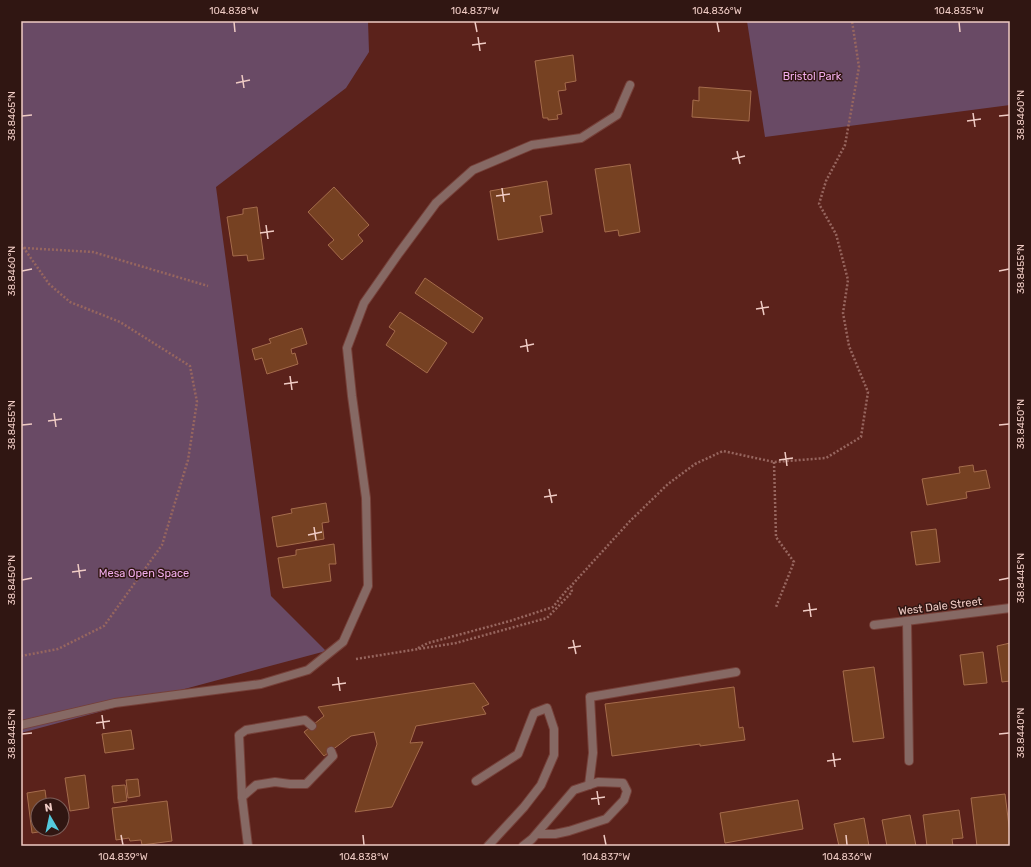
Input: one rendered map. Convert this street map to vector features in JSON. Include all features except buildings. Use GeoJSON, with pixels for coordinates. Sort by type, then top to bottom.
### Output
{"type":"FeatureCollection","features":[{"type":"Feature","properties":{"kind":"street"},"geometry":{"type":"LineString","coordinates":[[21,725],[115,703],[261,684],[308,670],[343,642],[368,586],[366,498],[347,348],[364,303],[436,204],[472,170],[532,145],[581,138],[617,115],[630,85]]}},
{"type":"Feature","properties":{"kind":"street","name":"West Dale Street"},"geometry":{"type":"LineString","coordinates":[[874,626],[1010,608]]}},
{"type":"Feature","properties":{"kind":"street"},"geometry":{"type":"LineString","coordinates":[[908,621],[909,760]]}},
{"type":"Feature","properties":{"kind":"street"},"geometry":{"type":"LineString","coordinates":[[589,785],[593,753],[590,697],[736,672]]}},
{"type":"Feature","properties":{"kind":"street"},"geometry":{"type":"LineString","coordinates":[[476,781],[518,754],[534,713],[547,708],[554,729],[554,755],[541,784],[524,807],[488,846]]}},
{"type":"Feature","properties":{"kind":"street"},"geometry":{"type":"LineString","coordinates":[[248,846],[242,797],[239,735],[246,730],[306,720],[312,726]]}},
{"type":"Feature","properties":{"kind":"street"},"geometry":{"type":"LineString","coordinates":[[242,797],[256,785],[274,782],[306,784],[333,756],[331,751]]}},
{"type":"Feature","properties":{"kind":"street"},"geometry":{"type":"LineString","coordinates":[[523,846],[537,834],[574,790],[598,782],[623,783],[627,791],[624,800],[606,819],[562,833],[537,834]]}},
{"type":"Feature","properties":{"kind":"path"},"geometry":{"type":"LineString","coordinates":[[416,649],[428,643],[510,621],[553,607],[630,521],[668,484],[695,464],[723,451],[774,462],[826,458],[861,438],[868,392],[849,346],[843,313],[848,280],[836,234],[819,204],[826,181],[845,145],[859,67],[852,21]]}},
{"type":"Feature","properties":{"kind":"path"},"geometry":{"type":"LineString","coordinates":[[21,244],[49,284],[70,302],[120,322],[190,366],[197,402],[188,460],[162,545],[104,626],[58,649],[21,656]]}},
{"type":"Feature","properties":{"kind":"path"},"geometry":{"type":"LineString","coordinates":[[24,248],[93,252],[208,286]]}},
{"type":"Feature","properties":{"kind":"path"},"geometry":{"type":"LineString","coordinates":[[774,462],[776,537],[794,562],[776,607]]}},
{"type":"Feature","properties":{"kind":"path"},"geometry":{"type":"LineString","coordinates":[[356,659],[456,643],[547,618],[572,592],[571,586]]}},
{"type":"Feature","properties":{"kind":"green space","name":"Mesa Open Space"},"geometry":{"type":"Polygon","coordinates":[[[21,21],[368,21],[369,52],[346,88],[216,187],[271,596],[326,651],[21,733],[21,21]]]}},
{"type":"Feature","properties":{"kind":"green space","name":"Bristol Park"},"geometry":{"type":"Polygon","coordinates":[[[747,21],[1010,21],[1010,105],[765,137],[747,21]]]}}]}
